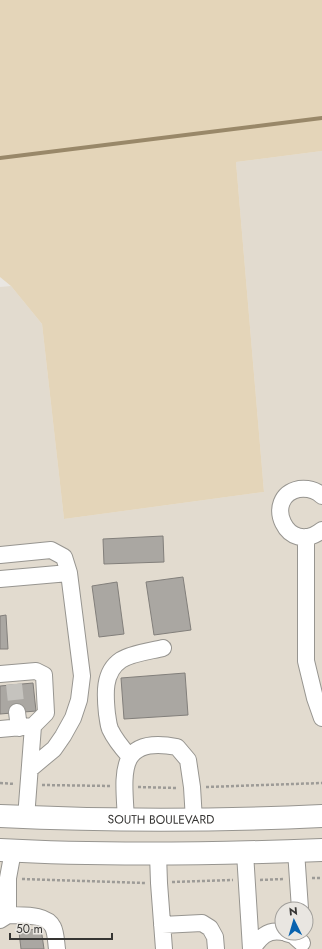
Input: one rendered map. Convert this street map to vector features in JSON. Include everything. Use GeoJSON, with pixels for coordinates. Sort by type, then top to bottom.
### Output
{"type":"FeatureCollection","features":[{"type":"Feature","properties":{"kind":"highway","name":"SOUTH BOULEVARD"},"geometry":{"type":"LineString","coordinates":[[0,816],[126,820],[194,820],[322,816]]}},
{"type":"Feature","properties":{"kind":"highway"},"geometry":{"type":"LineString","coordinates":[[4,848],[11,837],[18,832],[26,818]]}},
{"type":"Feature","properties":{"kind":"highway"},"geometry":{"type":"LineString","coordinates":[[266,852],[322,843]]}},
{"type":"Feature","properties":{"kind":"highway"},"geometry":{"type":"LineString","coordinates":[[4,848],[158,854],[322,850]]}},
{"type":"Feature","properties":{"kind":"lane"},"geometry":{"type":"LineString","coordinates":[[322,496],[312,490],[304,488],[296,490],[289,494],[284,500],[281,506],[280,514],[282,522],[291,534],[306,537],[314,535],[322,530]]}},
{"type":"Feature","properties":{"kind":"lane"},"geometry":{"type":"LineString","coordinates":[[306,537],[306,661],[315,698],[322,718]]}},
{"type":"Feature","properties":{"kind":"lane"},"geometry":{"type":"LineString","coordinates":[[0,555],[51,550],[64,557],[69,573],[82,676],[79,700],[73,718],[63,736],[54,748],[30,769]]}},
{"type":"Feature","properties":{"kind":"lane"},"geometry":{"type":"LineString","coordinates":[[0,579],[69,573]]}},
{"type":"Feature","properties":{"kind":"lane"},"geometry":{"type":"LineString","coordinates":[[130,757],[118,744],[109,727],[105,697],[106,683],[112,670],[121,660],[163,648]]}},
{"type":"Feature","properties":{"kind":"lane"},"geometry":{"type":"LineString","coordinates":[[0,729],[26,727],[46,713],[44,675],[36,671],[9,677]]}},
{"type":"Feature","properties":{"kind":"lane"},"geometry":{"type":"LineString","coordinates":[[18,712],[26,727],[30,769],[26,818]]}},
{"type":"Feature","properties":{"kind":"lane"},"geometry":{"type":"LineString","coordinates":[[126,820],[124,787],[125,769],[130,757],[141,747],[161,744],[177,747],[188,760],[192,787],[194,820]]}},
{"type":"Feature","properties":{"kind":"lane"},"geometry":{"type":"LineString","coordinates":[[4,848],[8,878],[4,918],[38,917],[46,919],[53,927],[57,949]]}},
{"type":"Feature","properties":{"kind":"lane"},"geometry":{"type":"LineString","coordinates":[[296,851],[299,901]]}},
{"type":"Feature","properties":{"kind":"lane"},"geometry":{"type":"LineString","coordinates":[[245,853],[252,949]]}},
{"type":"Feature","properties":{"kind":"lane"},"geometry":{"type":"LineString","coordinates":[[158,854],[164,949]]}},
{"type":"Feature","properties":{"kind":"lane"},"geometry":{"type":"LineString","coordinates":[[162,925],[202,923],[210,928],[215,937],[216,949]]}},
{"type":"Feature","properties":{"kind":"lane"},"geometry":{"type":"LineString","coordinates":[[252,949],[260,938],[270,932],[274,932]]}},
{"type":"Feature","properties":{"kind":"path"},"geometry":{"type":"LineString","coordinates":[[0,783],[124,787],[192,787],[322,783]]}},
{"type":"Feature","properties":{"kind":"shaded area"},"geometry":{"type":"Polygon","coordinates":[[[0,0],[322,0],[322,151],[236,162],[264,492],[64,519],[42,324],[11,286],[0,277],[0,0]]]}},
{"type":"Feature","properties":{"kind":"shaded area"},"geometry":{"type":"Polygon","coordinates":[[[322,151],[322,949],[0,949],[0,287],[11,286],[42,324],[64,519],[264,492],[236,162],[322,151]]]}},
{"type":"Feature","properties":{"kind":"building"},"geometry":{"type":"Polygon","coordinates":[[[163,536],[164,562],[104,564],[103,539],[163,536]]]}},
{"type":"Feature","properties":{"kind":"building"},"geometry":{"type":"Polygon","coordinates":[[[183,577],[191,630],[154,635],[146,582],[183,577]]]}},
{"type":"Feature","properties":{"kind":"building"},"geometry":{"type":"Polygon","coordinates":[[[117,582],[124,634],[99,637],[92,586],[117,582]]]}},
{"type":"Feature","properties":{"kind":"building"},"geometry":{"type":"Polygon","coordinates":[[[6,615],[8,649],[0,649],[0,616],[6,615]]]}},
{"type":"Feature","properties":{"kind":"building"},"geometry":{"type":"Polygon","coordinates":[[[185,673],[188,715],[124,719],[121,678],[185,673]]]}},
{"type":"Feature","properties":{"kind":"building"},"geometry":{"type":"Polygon","coordinates":[[[33,683],[36,711],[0,714],[0,686],[33,683]]]}},
{"type":"Feature","properties":{"kind":"building"},"geometry":{"type":"Polygon","coordinates":[[[41,928],[44,949],[21,949],[19,932],[41,928]]]}},
{"type":"Feature","properties":{"kind":"waterway"},"geometry":{"type":"LineString","coordinates":[[0,158],[322,118]]}},
{"type":"Feature","properties":{"kind":"tunnel"},"geometry":{"type":"LineString","coordinates":[[14,684],[17,712]]}}]}
